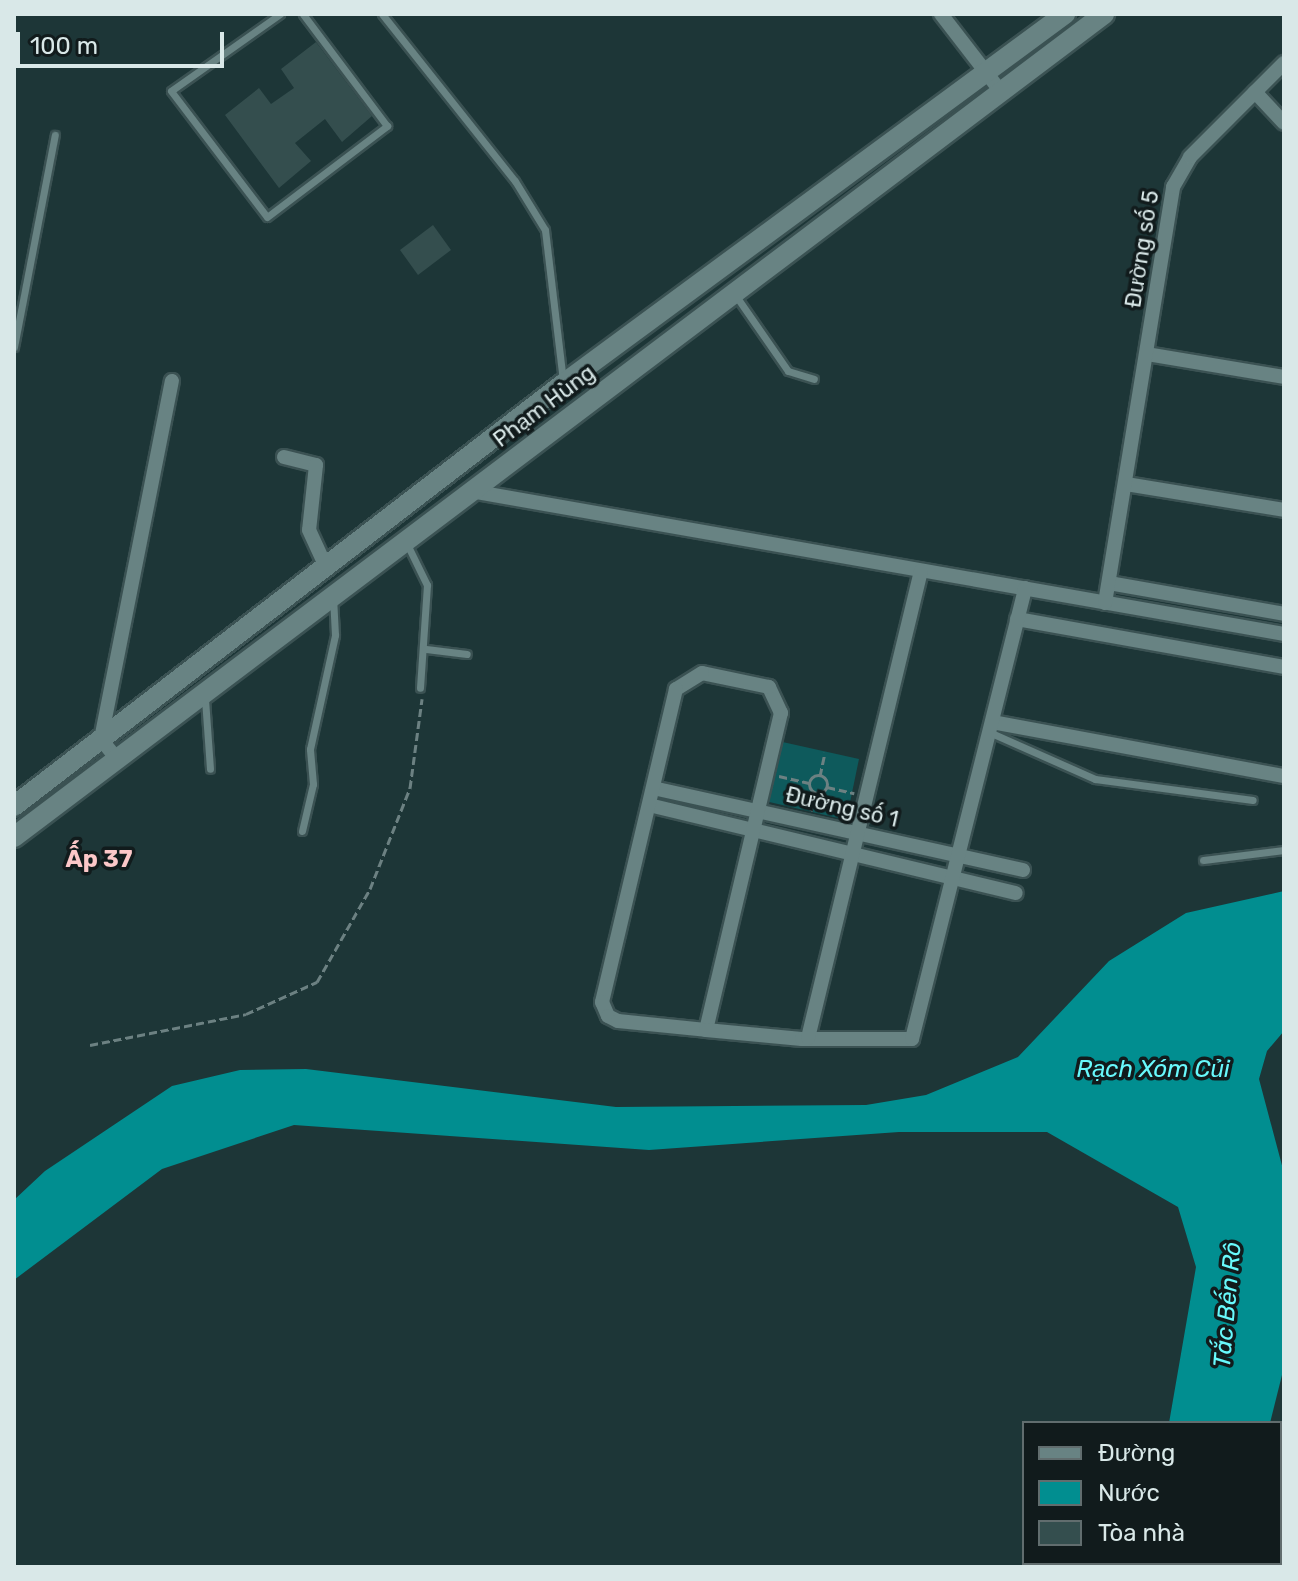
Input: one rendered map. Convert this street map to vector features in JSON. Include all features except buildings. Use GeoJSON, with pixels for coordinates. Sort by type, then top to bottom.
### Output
{"type":"FeatureCollection","features":[{"type":"Feature","properties":{"kind":"main road","name":"Phạm Hùng"},"geometry":{"type":"LineString","coordinates":[[14,806],[563,384],[987,75],[1065,14]]}},
{"type":"Feature","properties":{"kind":"main road","name":"Phạm Hùng"},"geometry":{"type":"LineString","coordinates":[[14,837],[1104,14]]}},
{"type":"Feature","properties":{"kind":"street"},"geometry":{"type":"LineString","coordinates":[[941,14],[1002,93]]}},
{"type":"Feature","properties":{"kind":"street","name":"Đường số 5"},"geometry":{"type":"LineString","coordinates":[[1105,603],[1180,169],[1284,63]]}},
{"type":"Feature","properties":{"kind":"street"},"geometry":{"type":"LineString","coordinates":[[1255,92],[1284,123]]}},
{"type":"Feature","properties":{"kind":"street"},"geometry":{"type":"LineString","coordinates":[[1147,354],[1284,377]]}},
{"type":"Feature","properties":{"kind":"street"},"geometry":{"type":"LineString","coordinates":[[117,759],[101,739],[172,381]]}},
{"type":"Feature","properties":{"kind":"street"},"geometry":{"type":"LineString","coordinates":[[284,457],[316,465],[309,530],[326,567]]}},
{"type":"Feature","properties":{"kind":"street"},"geometry":{"type":"LineString","coordinates":[[1126,484],[1284,510]]}},
{"type":"Feature","properties":{"kind":"street"},"geometry":{"type":"LineString","coordinates":[[471,491],[1284,634]]}},
{"type":"Feature","properties":{"kind":"street"},"geometry":{"type":"LineString","coordinates":[[808,1038],[921,571]]}},
{"type":"Feature","properties":{"kind":"street"},"geometry":{"type":"LineString","coordinates":[[1109,583],[1284,614]]}},
{"type":"Feature","properties":{"kind":"street"},"geometry":{"type":"LineString","coordinates":[[706,1030],[767,774],[778,698],[769,687],[702,673],[676,689],[602,1002],[618,1021],[706,1030],[808,1038],[912,1039],[1025,588]]}},
{"type":"Feature","properties":{"kind":"street"},"geometry":{"type":"LineString","coordinates":[[1017,619],[1284,667]]}},
{"type":"Feature","properties":{"kind":"street"},"geometry":{"type":"LineString","coordinates":[[991,727],[1284,776]]}},
{"type":"Feature","properties":{"kind":"street","name":"Đường số 1"},"geometry":{"type":"LineString","coordinates":[[653,788],[1023,870]]}},
{"type":"Feature","properties":{"kind":"street"},"geometry":{"type":"LineString","coordinates":[[649,805],[1016,893]]}},
{"type":"Feature","properties":{"kind":"lane"},"geometry":{"type":"LineString","coordinates":[[280,14],[171,91],[267,217],[387,126],[303,14]]}},
{"type":"Feature","properties":{"kind":"lane"},"geometry":{"type":"LineString","coordinates":[[382,14],[515,181],[545,230],[563,384]]}},
{"type":"Feature","properties":{"kind":"lane"},"geometry":{"type":"LineString","coordinates":[[14,347],[55,135]]}},
{"type":"Feature","properties":{"kind":"lane"},"geometry":{"type":"LineString","coordinates":[[735,294],[788,371],[814,379]]}},
{"type":"Feature","properties":{"kind":"lane"},"geometry":{"type":"LineString","coordinates":[[405,541],[427,585],[426,649],[421,691]]}},
{"type":"Feature","properties":{"kind":"lane"},"geometry":{"type":"LineString","coordinates":[[302,831],[313,784],[310,749],[335,635],[332,596]]}},
{"type":"Feature","properties":{"kind":"lane"},"geometry":{"type":"LineString","coordinates":[[426,649],[467,654]]}},
{"type":"Feature","properties":{"kind":"lane"},"geometry":{"type":"LineString","coordinates":[[205,692],[210,769]]}},
{"type":"Feature","properties":{"kind":"lane"},"geometry":{"type":"LineString","coordinates":[[991,727],[1095,779],[1253,800]]}},
{"type":"Feature","properties":{"kind":"lane"},"geometry":{"type":"LineString","coordinates":[[1203,860],[1284,850]]}},
{"type":"Feature","properties":{"kind":"path"},"geometry":{"type":"LineString","coordinates":[[90,1045],[246,1014],[317,982],[370,889],[410,788],[421,691]]}},
{"type":"Feature","properties":{"kind":"path"},"geometry":{"type":"LineString","coordinates":[[767,774],[810,783],[820,776],[825,753]]}},
{"type":"Feature","properties":{"kind":"path"},"geometry":{"type":"LineString","coordinates":[[820,776],[827,787]]}},
{"type":"Feature","properties":{"kind":"path"},"geometry":{"type":"LineString","coordinates":[[810,783],[816,793]]}},
{"type":"Feature","properties":{"kind":"path"},"geometry":{"type":"LineString","coordinates":[[808,822],[816,793],[827,787],[867,796]]}},
{"type":"Feature","properties":{"kind":"shaded area"},"geometry":{"type":"Polygon","coordinates":[[[769,739],[859,759],[848,812],[838,818],[765,801],[769,739]]]}},
{"type":"Feature","properties":{"kind":"water","name":"Rạch Xóm Củi"},"geometry":{"type":"Polygon","coordinates":[[[1284,891],[1284,1031],[1267,1051],[1259,1079],[1284,1173],[1284,1367],[1270,1421],[1169,1421],[1196,1267],[1178,1207],[1047,1132],[899,1132],[649,1150],[294,1125],[162,1169],[14,1280],[14,1200],[45,1171],[172,1086],[240,1070],[306,1069],[616,1107],[866,1105],[926,1095],[1018,1057],[1109,961],[1186,913],[1284,891]]]}},
{"type":"Feature","properties":{"kind":"district","name":"Ấp 37"},"geometry":{"type":"Point","coordinates":[99,860]}},
{"type":"Feature","properties":{"kind":"water label","name":"Tắc Bến Rô"},"geometry":{"type":"Point","coordinates":[1228,1305]}}]}
